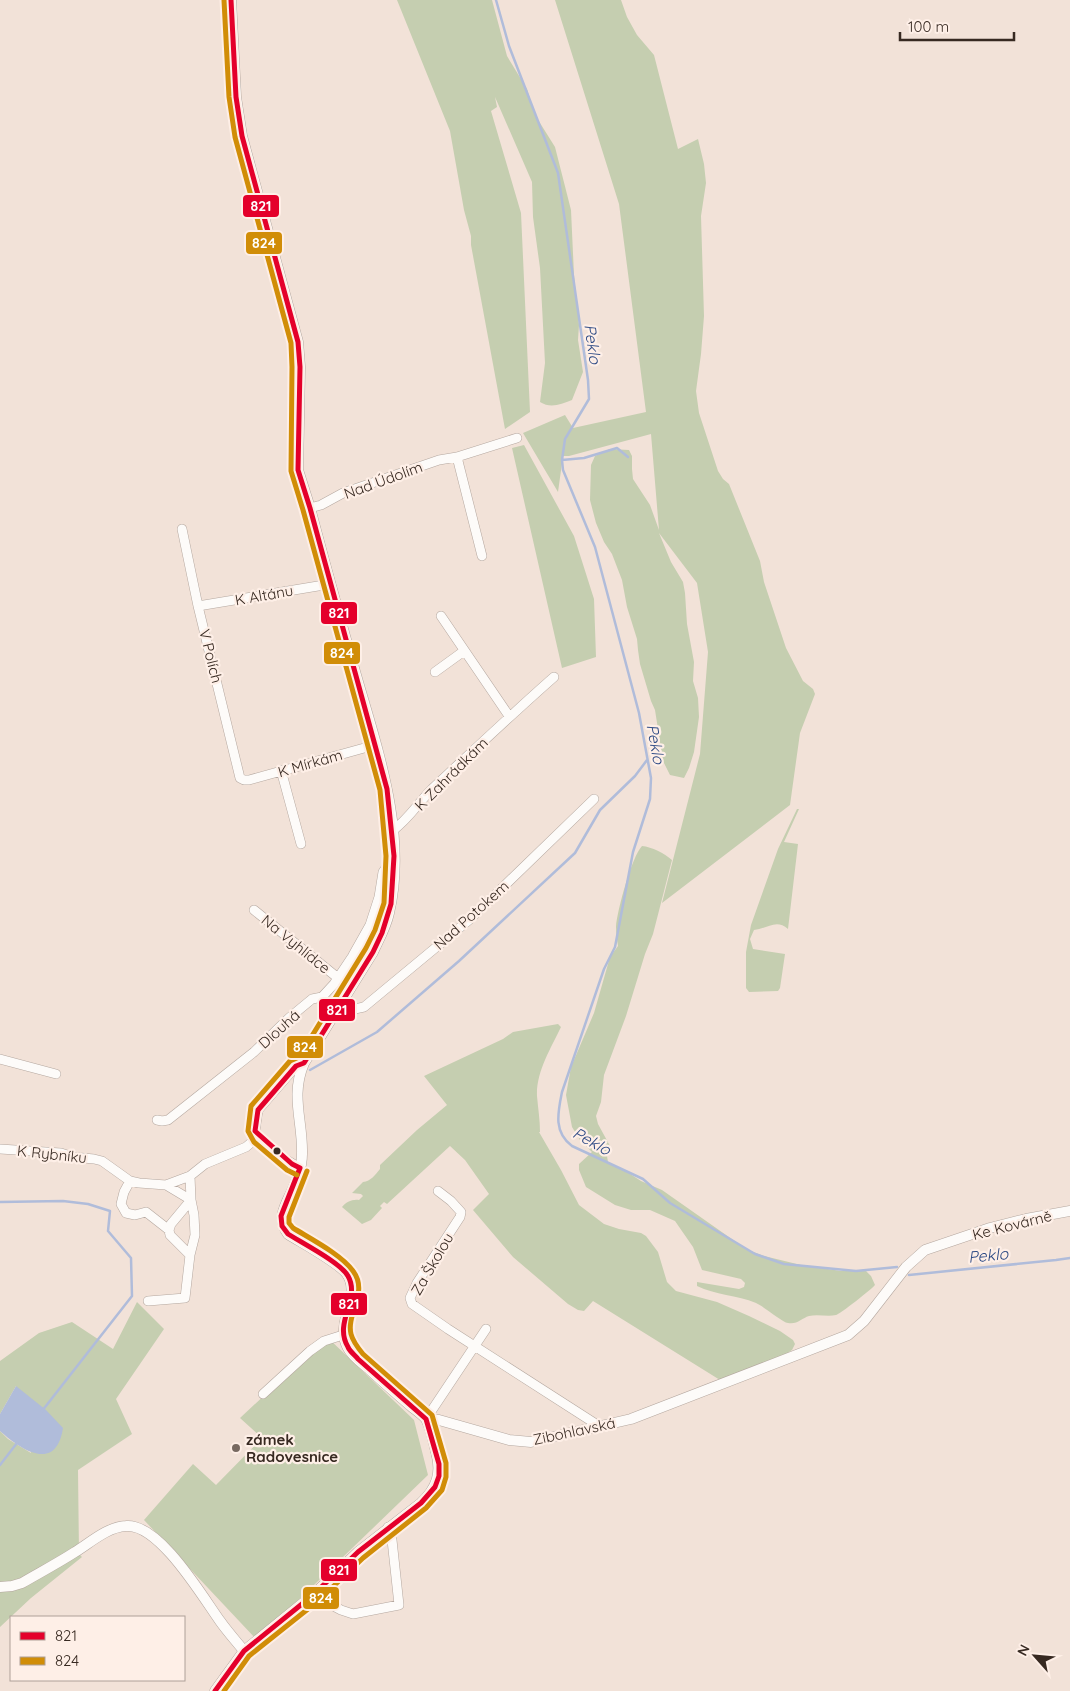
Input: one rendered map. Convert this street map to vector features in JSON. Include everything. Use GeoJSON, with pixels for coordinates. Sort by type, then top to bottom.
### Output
{"type":"FeatureCollection","features":[{"type":"Feature","properties":{"kind":"street"},"geometry":{"type":"LineString","coordinates":[[215,1691],[244,1650],[313,1595],[358,1552],[388,1527],[422,1503],[429,1496],[439,1476],[438,1458],[426,1419],[348,1348],[343,1335],[343,1324],[351,1296],[348,1276],[340,1267],[288,1234],[282,1226],[281,1216],[300,1168],[302,1156],[296,1099],[297,1081],[304,1063],[373,952],[388,916],[393,888],[394,856],[387,789],[298,470],[300,367],[298,342],[242,136],[236,97],[231,0]]}},
{"type":"Feature","properties":{"kind":"street","name":"Nad Údolím"},"geometry":{"type":"LineString","coordinates":[[310,508],[343,493],[439,460],[456,457],[516,438]]}},
{"type":"Feature","properties":{"kind":"street"},"geometry":{"type":"LineString","coordinates":[[456,457],[482,556]]}},
{"type":"Feature","properties":{"kind":"street","name":"V Polích"},"geometry":{"type":"LineString","coordinates":[[182,529],[198,606],[240,778],[244,780]]}},
{"type":"Feature","properties":{"kind":"street","name":"K Altánu"},"geometry":{"type":"LineString","coordinates":[[198,606],[330,584]]}},
{"type":"Feature","properties":{"kind":"street"},"geometry":{"type":"LineString","coordinates":[[441,616],[509,716]]}},
{"type":"Feature","properties":{"kind":"street"},"geometry":{"type":"LineString","coordinates":[[435,672],[464,651]]}},
{"type":"Feature","properties":{"kind":"street","name":"K Zahrádkám"},"geometry":{"type":"LineString","coordinates":[[392,831],[401,825],[429,793],[509,716],[554,677]]}},
{"type":"Feature","properties":{"kind":"street","name":"K Mírkám"},"geometry":{"type":"LineString","coordinates":[[244,780],[375,745]]}},
{"type":"Feature","properties":{"kind":"street"},"geometry":{"type":"LineString","coordinates":[[281,770],[301,844]]}},
{"type":"Feature","properties":{"kind":"street","name":"Nad Potokem"},"geometry":{"type":"LineString","coordinates":[[336,1013],[364,1007],[461,926],[594,799]]}},
{"type":"Feature","properties":{"kind":"street","name":"Dlouhá"},"geometry":{"type":"LineString","coordinates":[[158,1120],[168,1120],[254,1052],[312,999],[322,996],[338,978],[370,926],[384,872],[394,856]]}},
{"type":"Feature","properties":{"kind":"street","name":"Na Vyhlídce"},"geometry":{"type":"LineString","coordinates":[[254,910],[338,978]]}},
{"type":"Feature","properties":{"kind":"street"},"geometry":{"type":"LineString","coordinates":[[0,1059],[56,1074]]}},
{"type":"Feature","properties":{"kind":"street"},"geometry":{"type":"LineString","coordinates":[[300,1168],[292,1164],[255,1131],[258,1110],[296,1066],[304,1063]]}},
{"type":"Feature","properties":{"kind":"street"},"geometry":{"type":"LineString","coordinates":[[190,1255],[170,1235],[168,1230],[146,1212],[135,1215],[126,1213],[121,1204],[124,1192],[130,1181],[172,1184],[190,1176],[205,1164],[246,1147],[259,1136]]}},
{"type":"Feature","properties":{"kind":"street","name":"K Rybníku"},"geometry":{"type":"LineString","coordinates":[[0,1149],[61,1153],[73,1157],[94,1158],[102,1161],[130,1181]]}},
{"type":"Feature","properties":{"kind":"street"},"geometry":{"type":"LineString","coordinates":[[148,1300],[185,1298],[190,1255],[195,1235],[190,1176]]}},
{"type":"Feature","properties":{"kind":"street"},"geometry":{"type":"LineString","coordinates":[[166,1185],[191,1200]]}},
{"type":"Feature","properties":{"kind":"street","name":"Za Školou"},"geometry":{"type":"LineString","coordinates":[[438,1192],[451,1201],[461,1212],[460,1217],[417,1283],[410,1298],[412,1304],[599,1426]]}},
{"type":"Feature","properties":{"kind":"street"},"geometry":{"type":"LineString","coordinates":[[168,1230],[191,1200]]}},
{"type":"Feature","properties":{"kind":"street","name":"Ke Kovárně"},"geometry":{"type":"LineString","coordinates":[[925,1250],[990,1228],[1070,1211]]}},
{"type":"Feature","properties":{"kind":"street","name":"Zibohlavská"},"geometry":{"type":"LineString","coordinates":[[426,1419],[439,1420],[509,1440],[531,1442],[631,1419],[848,1335],[864,1321],[906,1267],[925,1250]]}},
{"type":"Feature","properties":{"kind":"street"},"geometry":{"type":"LineString","coordinates":[[426,1419],[486,1329]]}},
{"type":"Feature","properties":{"kind":"street"},"geometry":{"type":"LineString","coordinates":[[263,1394],[310,1351],[324,1341],[343,1335]]}},
{"type":"Feature","properties":{"kind":"street"},"geometry":{"type":"LineString","coordinates":[[0,1587],[22,1583],[93,1539],[115,1529],[125,1526],[137,1527],[147,1532],[159,1542],[199,1588],[220,1620],[244,1650]]}},
{"type":"Feature","properties":{"kind":"street"},"geometry":{"type":"LineString","coordinates":[[313,1595],[352,1614],[399,1605],[392,1540],[388,1527]]}},
{"type":"Feature","properties":{"kind":"green space"},"geometry":{"type":"Polygon","coordinates":[[[397,0],[492,0],[507,56],[527,89],[535,115],[555,147],[571,210],[574,275],[579,325],[578,340],[583,372],[572,400],[556,405],[548,405],[540,402],[545,363],[540,268],[533,217],[532,182],[495,97],[497,107],[491,111],[521,213],[530,412],[505,429],[471,245],[471,236],[464,210],[450,131],[397,0]]]}},
{"type":"Feature","properties":{"kind":"green space"},"geometry":{"type":"Polygon","coordinates":[[[555,0],[621,0],[627,17],[637,35],[654,55],[678,149],[698,139],[706,183],[701,216],[704,316],[696,391],[699,413],[718,471],[729,484],[760,561],[764,582],[786,648],[803,681],[813,689],[815,694],[800,733],[790,805],[662,903],[700,754],[708,652],[697,583],[659,533],[671,562],[683,582],[687,624],[694,662],[693,681],[698,698],[699,717],[694,752],[684,778],[670,775],[663,761],[655,710],[640,664],[637,639],[627,607],[622,580],[612,554],[604,542],[596,523],[590,500],[591,465],[595,456],[610,449],[629,450],[632,456],[633,479],[650,505],[659,530],[651,434],[563,456],[558,492],[523,433],[565,415],[573,428],[646,412],[619,204],[555,0]]]}},
{"type":"Feature","properties":{"kind":"green space"},"geometry":{"type":"Polygon","coordinates":[[[524,445],[574,536],[594,599],[596,657],[562,668],[512,448],[524,445]]]}},
{"type":"Feature","properties":{"kind":"green space"},"geometry":{"type":"Polygon","coordinates":[[[797,809],[799,809],[784,842],[798,844],[788,929],[779,924],[771,925],[754,930],[750,939],[753,949],[785,954],[780,988],[778,991],[749,992],[746,988],[746,952],[751,925],[778,849],[797,809]]]}},
{"type":"Feature","properties":{"kind":"green space"},"geometry":{"type":"Polygon","coordinates":[[[642,846],[658,851],[672,860],[653,934],[604,1075],[601,1102],[596,1116],[598,1124],[610,1146],[607,1156],[608,1162],[641,1181],[662,1190],[746,1249],[764,1256],[801,1265],[841,1271],[866,1271],[871,1276],[875,1285],[836,1315],[809,1316],[797,1322],[788,1323],[756,1303],[697,1286],[697,1282],[739,1289],[744,1287],[745,1283],[741,1279],[702,1270],[693,1247],[675,1221],[650,1210],[631,1210],[615,1205],[586,1187],[579,1170],[579,1164],[592,1152],[580,1140],[572,1127],[566,1095],[571,1067],[594,1013],[610,957],[618,946],[616,927],[619,909],[634,861],[642,846]]]}},
{"type":"Feature","properties":{"kind":"green space"},"geometry":{"type":"Polygon","coordinates":[[[558,1024],[561,1027],[545,1060],[537,1087],[539,1132],[579,1205],[604,1224],[641,1233],[646,1236],[658,1252],[667,1282],[676,1291],[717,1302],[780,1331],[793,1340],[795,1344],[792,1350],[720,1380],[593,1301],[584,1311],[578,1310],[568,1304],[513,1257],[473,1210],[489,1194],[465,1160],[450,1146],[387,1204],[384,1202],[380,1206],[382,1208],[371,1220],[362,1224],[342,1207],[349,1201],[359,1200],[363,1196],[352,1193],[363,1182],[373,1177],[380,1169],[380,1165],[447,1105],[424,1076],[503,1039],[513,1032],[558,1024]]]}},
{"type":"Feature","properties":{"kind":"green space"},"geometry":{"type":"Polygon","coordinates":[[[137,1302],[164,1329],[116,1399],[132,1434],[78,1470],[79,1554],[82,1557],[31,1598],[0,1627],[0,1431],[8,1439],[31,1453],[16,1386],[0,1414],[0,1361],[39,1333],[72,1322],[113,1349],[137,1302]]]}},
{"type":"Feature","properties":{"kind":"green space"},"geometry":{"type":"Polygon","coordinates":[[[327,1337],[414,1420],[428,1475],[257,1640],[144,1520],[193,1464],[216,1485],[262,1438],[240,1418],[327,1337]]]}},
{"type":"Feature","properties":{"kind":"water"},"geometry":{"type":"Polygon","coordinates":[[[16,1386],[46,1410],[63,1428],[59,1442],[53,1450],[46,1454],[37,1454],[27,1450],[0,1431],[0,1414],[16,1386]]]}},
{"type":"Feature","properties":{"kind":"waterway","name":"Peklo"},"geometry":{"type":"LineString","coordinates":[[496,0],[509,46],[558,173],[588,380],[589,399],[565,439],[562,460],[563,470],[595,547],[639,713],[651,778],[650,799],[633,852],[615,947],[604,969],[562,1092],[558,1114],[559,1128],[572,1146],[643,1179],[670,1203],[755,1254],[784,1264],[856,1271],[897,1267]]}},
{"type":"Feature","properties":{"kind":"waterway"},"geometry":{"type":"LineString","coordinates":[[562,460],[584,458],[617,448],[628,457]]}},
{"type":"Feature","properties":{"kind":"waterway"},"geometry":{"type":"LineString","coordinates":[[310,1070],[377,1032],[459,961],[575,853],[600,810],[635,776],[647,760]]}},
{"type":"Feature","properties":{"kind":"waterway"},"geometry":{"type":"LineString","coordinates":[[0,1202],[63,1201],[88,1204],[110,1211],[108,1231],[131,1258],[132,1296],[42,1411]]}},
{"type":"Feature","properties":{"kind":"waterway","name":"Peklo"},"geometry":{"type":"LineString","coordinates":[[909,1275],[1070,1258]]}},
{"type":"Feature","properties":{"kind":"waterway"},"geometry":{"type":"LineString","coordinates":[[0,1465],[17,1443]]}},
{"type":"Feature","properties":{"kind":"transit line","name":"824"},"geometry":{"type":"LineString","coordinates":[[224,0],[229,97],[235,137],[291,343],[291,471],[380,790],[386,856],[384,903],[375,930],[366,948],[299,1057],[290,1061],[251,1106],[248,1131],[254,1142],[287,1170],[297,1175]]}},
{"type":"Feature","properties":{"kind":"transit line","name":"821"},"geometry":{"type":"LineString","coordinates":[[231,0],[236,97],[242,136],[298,342],[300,367],[298,470],[387,789],[394,856],[391,904],[382,933],[373,952],[304,1063],[296,1066],[258,1110],[255,1131],[292,1164],[300,1168]]}},
{"type":"Feature","properties":{"kind":"transit line","name":"821"},"geometry":{"type":"LineString","coordinates":[[215,1691],[244,1651],[313,1595],[358,1552],[421,1503],[435,1487],[439,1476],[439,1464],[426,1419],[358,1359],[348,1347],[344,1338],[345,1320],[351,1293],[348,1276],[330,1259],[288,1234],[282,1226],[281,1216],[300,1168]]}},
{"type":"Feature","properties":{"kind":"transit line","name":"824"},"geometry":{"type":"LineString","coordinates":[[224,1691],[249,1656],[318,1601],[363,1558],[426,1508],[442,1490],[446,1477],[446,1463],[432,1415],[363,1354],[353,1340],[350,1326],[359,1287],[353,1271],[342,1259],[293,1228],[289,1223],[289,1217],[307,1171]]}},
{"type":"Feature","properties":{"kind":"place","name":"zámek Radovesnice"},"geometry":{"type":"Point","coordinates":[236,1448]}}]}
